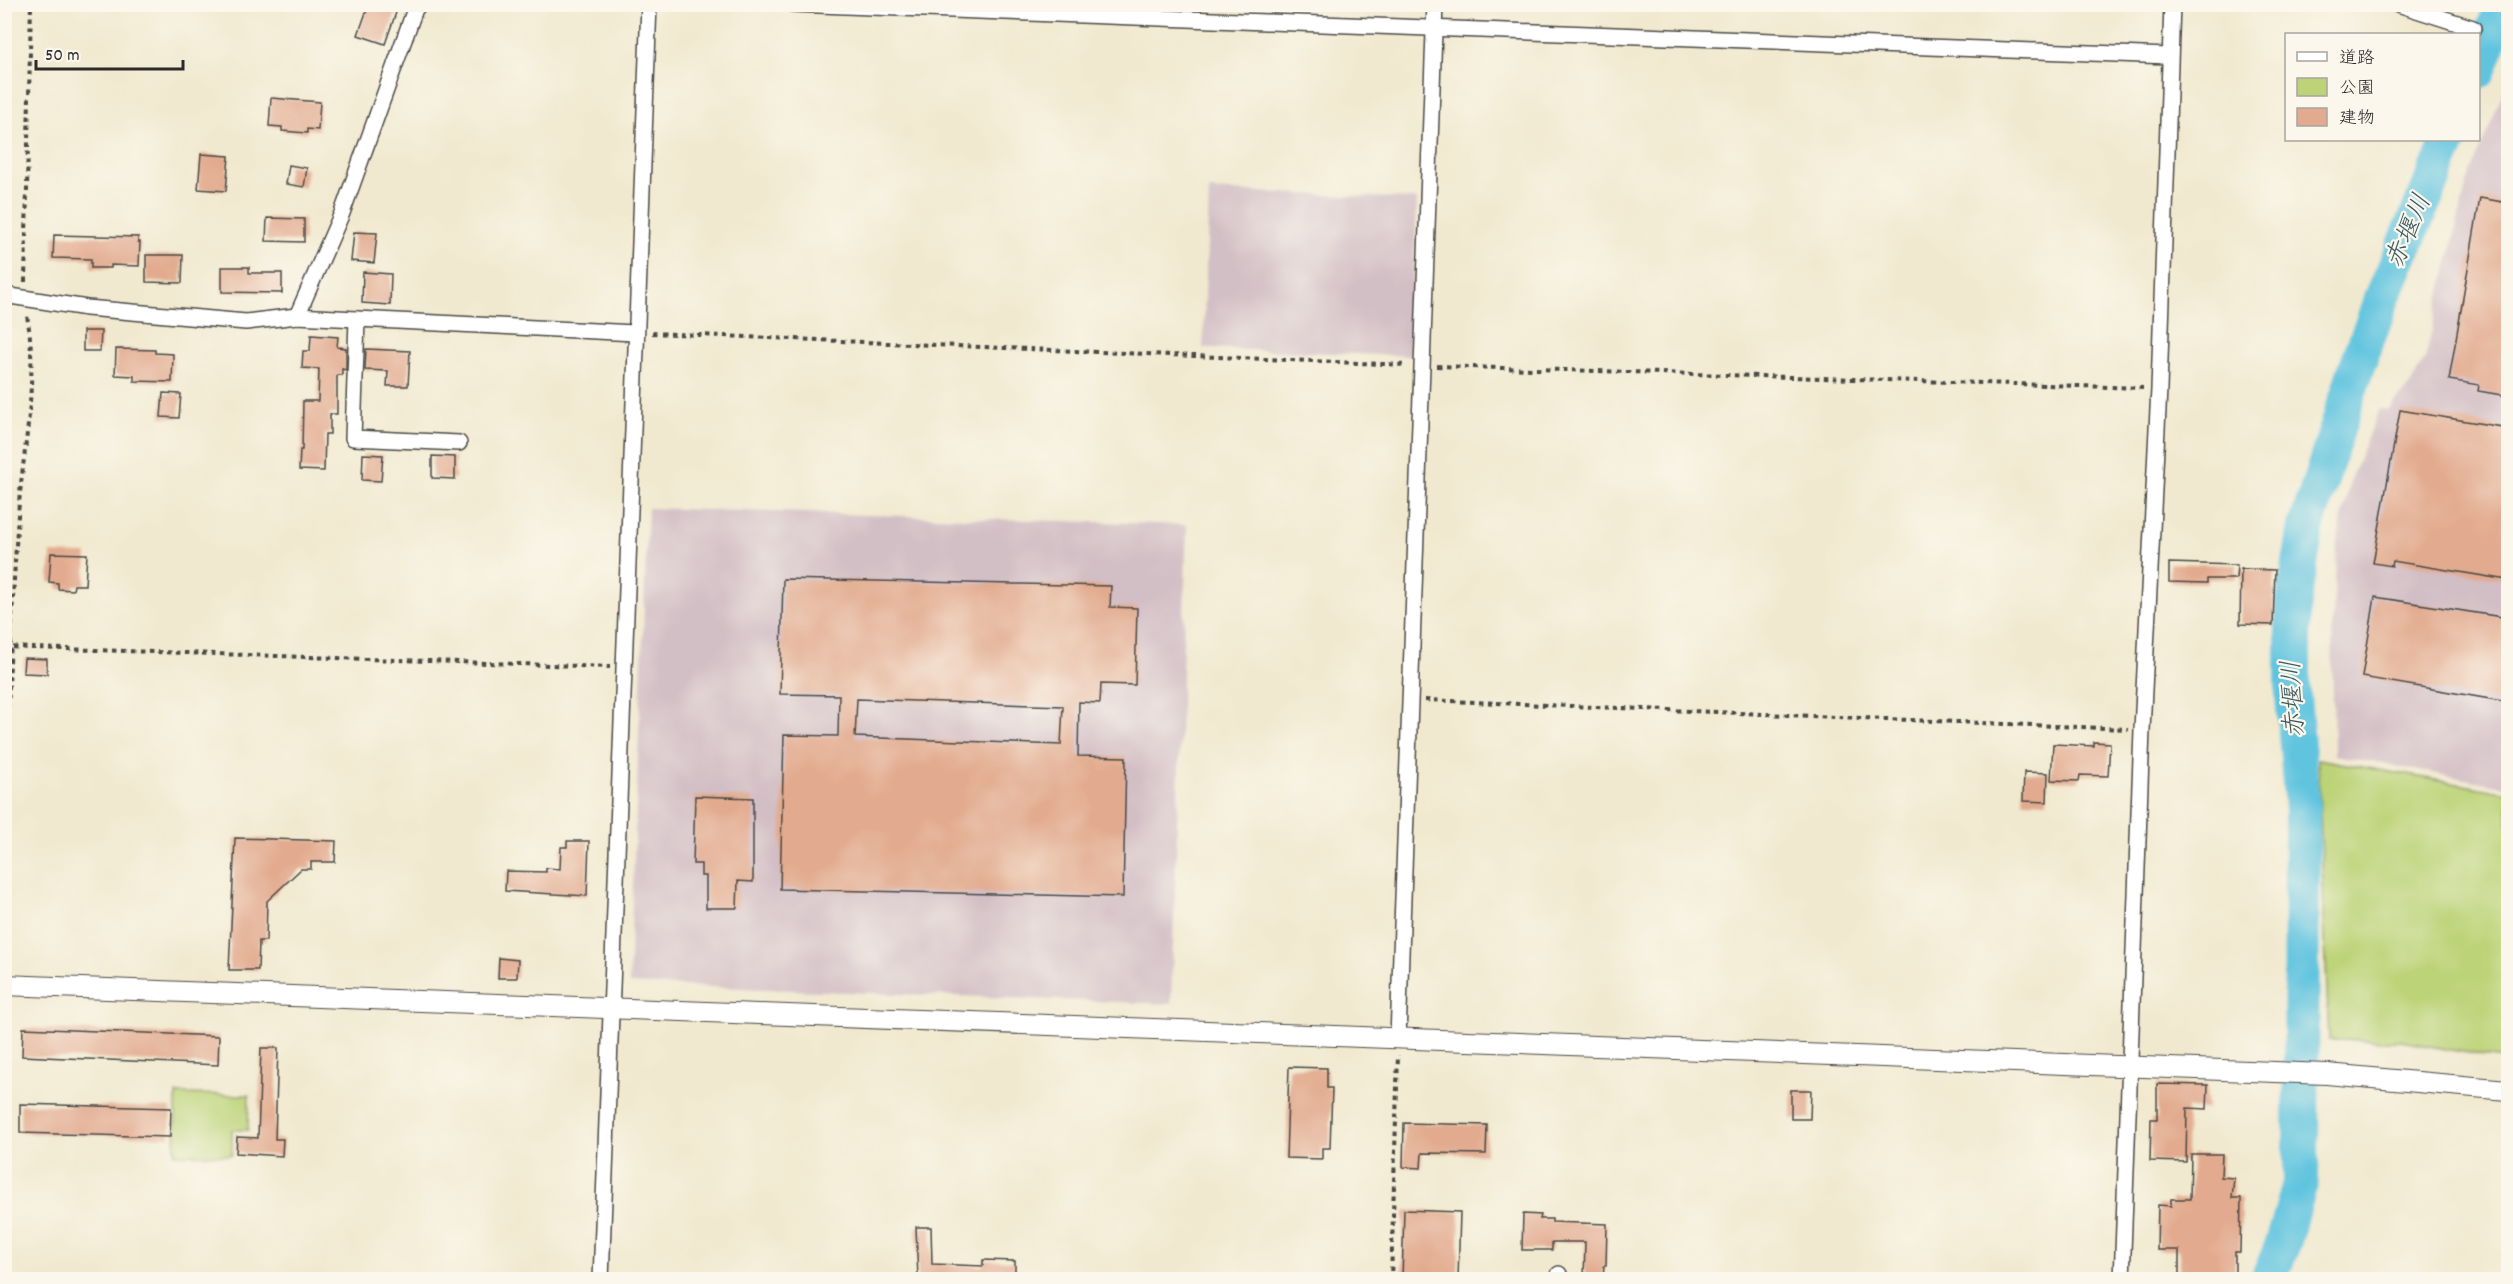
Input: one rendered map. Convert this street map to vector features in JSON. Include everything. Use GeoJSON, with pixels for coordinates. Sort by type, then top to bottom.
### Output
{"type":"FeatureCollection","features":[{"type":"Feature","properties":{"kind":"street"},"geometry":{"type":"LineString","coordinates":[[297,316],[342,213],[415,9],[420,4]]}},
{"type":"Feature","properties":{"kind":"street"},"geometry":{"type":"LineString","coordinates":[[601,1280],[622,668],[649,4]]}},
{"type":"Feature","properties":{"kind":"street"},"geometry":{"type":"LineString","coordinates":[[792,4],[1137,12],[1434,28],[2169,56]]}},
{"type":"Feature","properties":{"kind":"street"},"geometry":{"type":"LineString","coordinates":[[1398,1038],[1409,699],[1424,365],[1435,4]]}},
{"type":"Feature","properties":{"kind":"street"},"geometry":{"type":"LineString","coordinates":[[2122,1280],[2142,730],[2159,389],[2172,4]]}},
{"type":"Feature","properties":{"kind":"street"},"geometry":{"type":"LineString","coordinates":[[2398,4],[2473,28]]}},
{"type":"Feature","properties":{"kind":"street"},"geometry":{"type":"LineString","coordinates":[[4,295],[24,300],[87,308],[246,322],[297,316],[635,333]]}},
{"type":"Feature","properties":{"kind":"street"},"geometry":{"type":"LineString","coordinates":[[357,318],[353,438],[459,443]]}},
{"type":"Feature","properties":{"kind":"street"},"geometry":{"type":"LineString","coordinates":[[4,985],[2327,1074],[2508,1090]]}},
{"type":"Feature","properties":{"kind":"path"},"geometry":{"type":"LineString","coordinates":[[4,815],[18,519],[30,405],[33,344],[24,300],[31,4]]}},
{"type":"Feature","properties":{"kind":"path"},"geometry":{"type":"LineString","coordinates":[[635,333],[1424,365],[2159,389]]}},
{"type":"Feature","properties":{"kind":"path"},"geometry":{"type":"LineString","coordinates":[[4,647],[622,668]]}},
{"type":"Feature","properties":{"kind":"path"},"geometry":{"type":"LineString","coordinates":[[1409,699],[2142,730]]}},
{"type":"Feature","properties":{"kind":"path"},"geometry":{"type":"LineString","coordinates":[[1391,1280],[1398,1038]]}},
{"type":"Feature","properties":{"kind":"shaded area"},"geometry":{"type":"Polygon","coordinates":[[[2508,80],[2508,787],[2334,755],[2332,633],[2337,542],[2351,477],[2379,409],[2389,410],[2411,383],[2425,359],[2467,183],[2508,80]]]}},
{"type":"Feature","properties":{"kind":"shaded area"},"geometry":{"type":"Polygon","coordinates":[[[1209,190],[1417,199],[1410,356],[1203,348],[1209,190]]]}},
{"type":"Feature","properties":{"kind":"shaded area"},"geometry":{"type":"Polygon","coordinates":[[[648,508],[1187,525],[1171,1004],[629,984],[648,508]]]}},
{"type":"Feature","properties":{"kind":"green space"},"geometry":{"type":"Polygon","coordinates":[[[2318,759],[2508,793],[2508,1060],[2401,1041],[2329,1040],[2318,759]]]}},
{"type":"Feature","properties":{"kind":"green space"},"geometry":{"type":"Polygon","coordinates":[[[176,1094],[249,1095],[248,1130],[232,1130],[232,1155],[175,1154],[176,1094]]]}},
{"type":"Feature","properties":{"kind":"building"},"geometry":{"type":"Polygon","coordinates":[[[369,4],[399,4],[385,44],[358,35],[369,4]]]}},
{"type":"Feature","properties":{"kind":"building"},"geometry":{"type":"Polygon","coordinates":[[[271,98],[320,102],[318,130],[307,129],[307,133],[282,131],[282,127],[269,126],[271,98]]]}},
{"type":"Feature","properties":{"kind":"building"},"geometry":{"type":"Polygon","coordinates":[[[201,154],[229,156],[226,191],[198,189],[201,154]]]}},
{"type":"Feature","properties":{"kind":"building"},"geometry":{"type":"Polygon","coordinates":[[[289,165],[307,168],[304,187],[286,184],[289,165]]]}},
{"type":"Feature","properties":{"kind":"building"},"geometry":{"type":"Polygon","coordinates":[[[2480,198],[2508,203],[2508,396],[2478,391],[2479,385],[2449,380],[2480,198]]]}},
{"type":"Feature","properties":{"kind":"building"},"geometry":{"type":"Polygon","coordinates":[[[267,218],[304,219],[304,242],[266,241],[267,218]]]}},
{"type":"Feature","properties":{"kind":"building"},"geometry":{"type":"Polygon","coordinates":[[[354,232],[377,233],[374,263],[351,261],[354,232]]]}},
{"type":"Feature","properties":{"kind":"building"},"geometry":{"type":"Polygon","coordinates":[[[54,235],[138,237],[138,242],[140,242],[139,266],[111,265],[111,268],[91,268],[91,259],[53,258],[54,235]]]}},
{"type":"Feature","properties":{"kind":"building"},"geometry":{"type":"Polygon","coordinates":[[[146,255],[183,255],[182,283],[146,282],[146,255]]]}},
{"type":"Feature","properties":{"kind":"building"},"geometry":{"type":"Polygon","coordinates":[[[222,267],[249,267],[249,273],[282,273],[282,293],[222,292],[222,267]]]}},
{"type":"Feature","properties":{"kind":"building"},"geometry":{"type":"Polygon","coordinates":[[[363,272],[391,274],[390,305],[362,303],[363,272]]]}},
{"type":"Feature","properties":{"kind":"building"},"geometry":{"type":"Polygon","coordinates":[[[83,331],[101,331],[100,351],[83,351],[83,331]]]}},
{"type":"Feature","properties":{"kind":"building"},"geometry":{"type":"Polygon","coordinates":[[[311,335],[338,337],[337,347],[346,348],[346,370],[342,369],[342,375],[337,375],[337,414],[330,414],[330,434],[325,434],[324,471],[299,470],[300,450],[302,450],[303,401],[318,401],[319,369],[302,368],[303,351],[310,351],[311,335]]]}},
{"type":"Feature","properties":{"kind":"building"},"geometry":{"type":"Polygon","coordinates":[[[116,349],[155,350],[155,353],[173,354],[172,382],[134,381],[134,376],[115,375],[116,349]]]}},
{"type":"Feature","properties":{"kind":"building"},"geometry":{"type":"Polygon","coordinates":[[[366,349],[410,351],[408,386],[387,386],[388,371],[365,370],[366,349]]]}},
{"type":"Feature","properties":{"kind":"building"},"geometry":{"type":"Polygon","coordinates":[[[163,393],[181,394],[179,418],[161,417],[163,393]]]}},
{"type":"Feature","properties":{"kind":"building"},"geometry":{"type":"Polygon","coordinates":[[[2400,410],[2508,428],[2508,580],[2393,561],[2392,566],[2373,563],[2400,410]]]}},
{"type":"Feature","properties":{"kind":"building"},"geometry":{"type":"Polygon","coordinates":[[[363,454],[383,455],[381,481],[362,480],[363,454]]]}},
{"type":"Feature","properties":{"kind":"building"},"geometry":{"type":"Polygon","coordinates":[[[432,456],[455,457],[455,479],[432,478],[432,456]]]}},
{"type":"Feature","properties":{"kind":"building"},"geometry":{"type":"Polygon","coordinates":[[[51,553],[87,554],[85,585],[74,585],[73,590],[58,589],[58,583],[49,582],[51,553]]]}},
{"type":"Feature","properties":{"kind":"building"},"geometry":{"type":"Polygon","coordinates":[[[2169,563],[2237,565],[2236,579],[2207,579],[2207,583],[2169,582],[2169,563]]]}},
{"type":"Feature","properties":{"kind":"building"},"geometry":{"type":"Polygon","coordinates":[[[2241,569],[2275,570],[2273,625],[2240,624],[2241,569]]]}},
{"type":"Feature","properties":{"kind":"building"},"geometry":{"type":"Polygon","coordinates":[[[783,579],[1111,586],[1110,607],[1137,608],[1135,685],[1101,684],[1100,703],[1079,702],[1078,756],[1126,757],[1123,897],[780,889],[784,735],[838,736],[839,695],[780,694],[783,579]],[[857,699],[855,737],[1061,745],[1063,706],[857,699]]]}},
{"type":"Feature","properties":{"kind":"building"},"geometry":{"type":"Polygon","coordinates":[[[2375,597],[2508,618],[2508,702],[2362,677],[2375,597]]]}},
{"type":"Feature","properties":{"kind":"building"},"geometry":{"type":"Polygon","coordinates":[[[24,658],[47,659],[47,674],[23,673],[24,658]]]}},
{"type":"Feature","properties":{"kind":"building"},"geometry":{"type":"Polygon","coordinates":[[[2094,742],[2110,743],[2108,776],[2080,775],[2079,781],[2051,780],[2053,744],[2094,746],[2094,742]]]}},
{"type":"Feature","properties":{"kind":"building"},"geometry":{"type":"Polygon","coordinates":[[[2024,772],[2048,773],[2047,802],[2023,801],[2024,772]]]}},
{"type":"Feature","properties":{"kind":"building"},"geometry":{"type":"Polygon","coordinates":[[[695,796],[753,798],[753,882],[738,881],[737,908],[706,908],[706,876],[701,876],[701,864],[693,864],[695,796]]]}},
{"type":"Feature","properties":{"kind":"building"},"geometry":{"type":"Polygon","coordinates":[[[235,838],[336,841],[335,862],[311,862],[311,869],[301,869],[267,901],[266,941],[259,941],[258,970],[229,970],[235,838]]]}},
{"type":"Feature","properties":{"kind":"building"},"geometry":{"type":"Polygon","coordinates":[[[567,841],[589,841],[587,896],[505,891],[506,871],[546,872],[546,868],[560,869],[561,847],[567,847],[567,841]]]}},
{"type":"Feature","properties":{"kind":"building"},"geometry":{"type":"Polygon","coordinates":[[[499,958],[518,960],[517,978],[498,978],[499,958]]]}},
{"type":"Feature","properties":{"kind":"building"},"geometry":{"type":"Polygon","coordinates":[[[23,1028],[219,1036],[218,1065],[22,1056],[23,1028]]]}},
{"type":"Feature","properties":{"kind":"building"},"geometry":{"type":"Polygon","coordinates":[[[261,1048],[278,1048],[275,1139],[283,1139],[282,1156],[236,1153],[237,1137],[258,1138],[261,1048]]]}},
{"type":"Feature","properties":{"kind":"building"},"geometry":{"type":"Polygon","coordinates":[[[1289,1067],[1327,1068],[1327,1088],[1332,1088],[1330,1148],[1322,1148],[1322,1159],[1286,1158],[1289,1067]]]}},
{"type":"Feature","properties":{"kind":"building"},"geometry":{"type":"Polygon","coordinates":[[[2157,1084],[2208,1085],[2207,1109],[2187,1108],[2186,1162],[2150,1161],[2151,1119],[2157,1119],[2157,1084]]]}},
{"type":"Feature","properties":{"kind":"building"},"geometry":{"type":"Polygon","coordinates":[[[1791,1090],[1811,1090],[1810,1119],[1791,1119],[1791,1090]]]}},
{"type":"Feature","properties":{"kind":"building"},"geometry":{"type":"Polygon","coordinates":[[[20,1104],[171,1108],[170,1137],[20,1133],[20,1104]]]}},
{"type":"Feature","properties":{"kind":"building"},"geometry":{"type":"Polygon","coordinates":[[[1404,1123],[1487,1125],[1486,1154],[1422,1153],[1421,1168],[1403,1167],[1404,1123]]]}},
{"type":"Feature","properties":{"kind":"building"},"geometry":{"type":"Polygon","coordinates":[[[2191,1154],[2222,1154],[2221,1177],[2234,1178],[2232,1198],[2241,1198],[2240,1252],[2235,1252],[2235,1278],[2179,1277],[2179,1250],[2157,1250],[2158,1205],[2171,1206],[2171,1199],[2190,1199],[2191,1154]]]}},
{"type":"Feature","properties":{"kind":"building"},"geometry":{"type":"Polygon","coordinates":[[[1404,1210],[1460,1212],[1458,1280],[1402,1280],[1404,1210]]]}},
{"type":"Feature","properties":{"kind":"building"},"geometry":{"type":"Polygon","coordinates":[[[1523,1214],[1541,1215],[1540,1219],[1552,1219],[1552,1222],[1607,1224],[1606,1266],[1604,1266],[1603,1280],[1584,1280],[1585,1242],[1552,1242],[1552,1250],[1522,1250],[1523,1214]]]}},
{"type":"Feature","properties":{"kind":"building"},"geometry":{"type":"Polygon","coordinates":[[[916,1227],[931,1227],[932,1264],[983,1266],[983,1260],[1015,1261],[1015,1280],[918,1280],[916,1227]]]}},
{"type":"Feature","properties":{"kind":"waterway","name":"赤堰川"},"geometry":{"type":"LineString","coordinates":[[2480,66],[2503,4]]}},
{"type":"Feature","properties":{"kind":"waterway","name":"赤堰川"},"geometry":{"type":"LineString","coordinates":[[2268,1280],[2283,1244],[2301,1180],[2302,809],[2293,695],[2293,608],[2306,527],[2356,369],[2382,298],[2450,141]]}}]}
